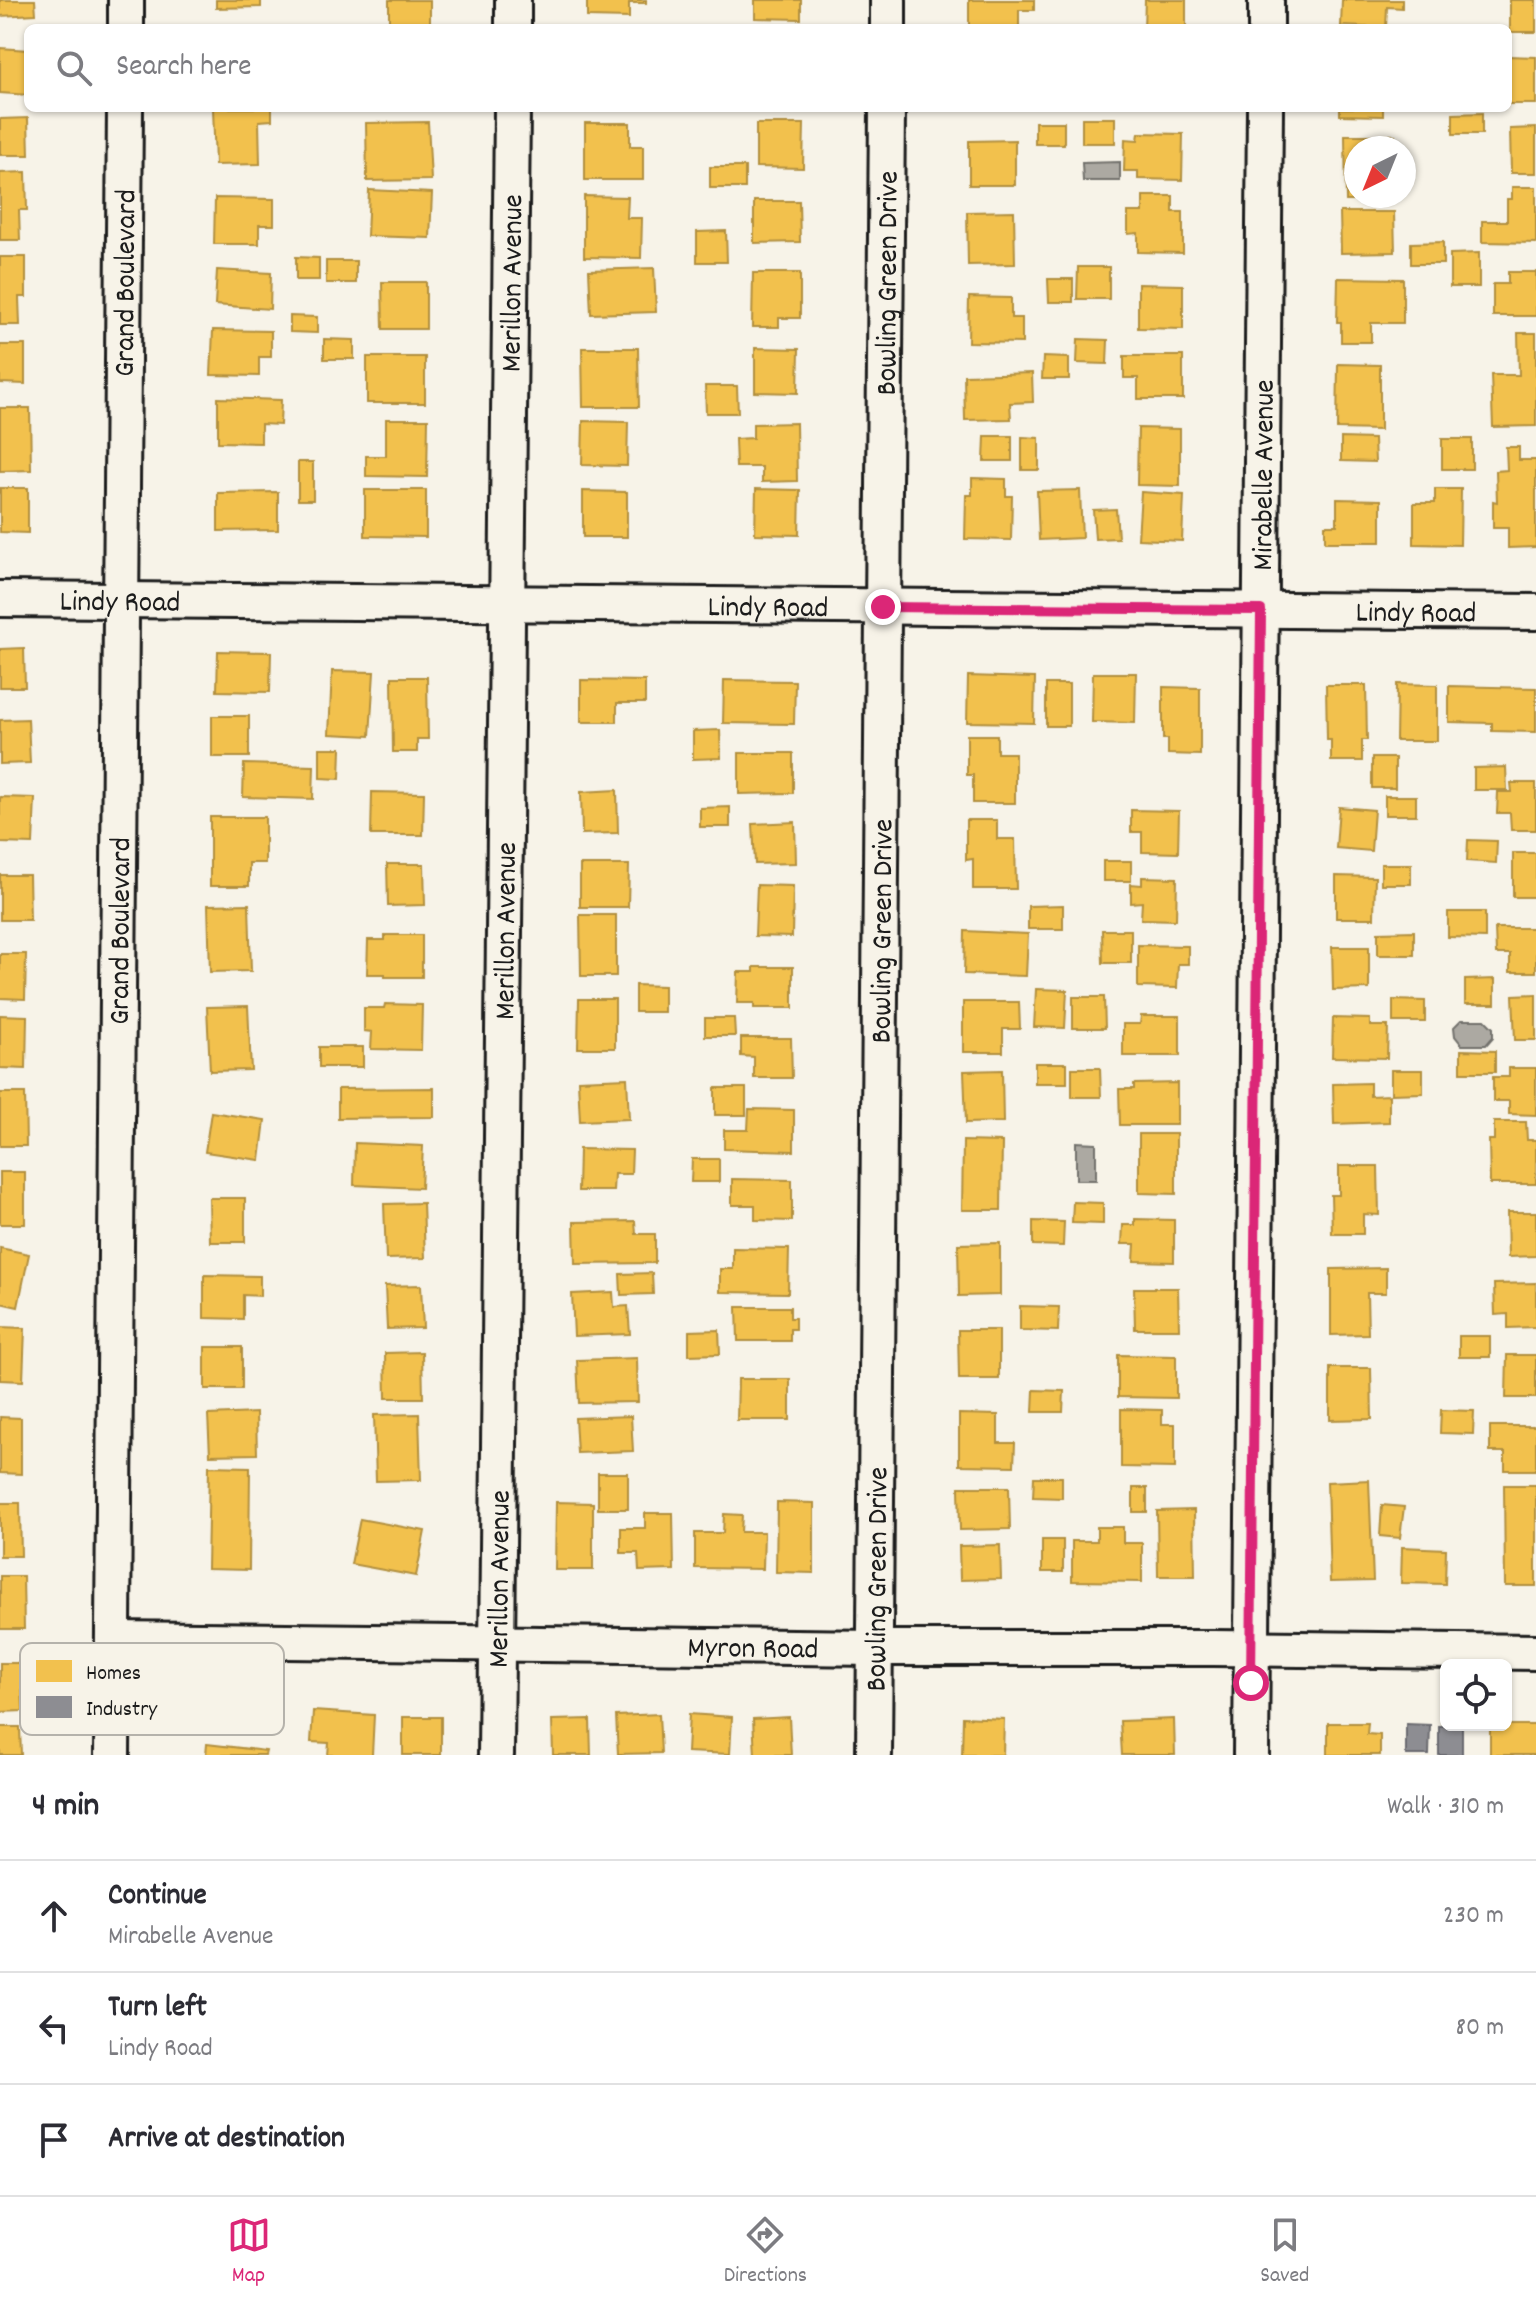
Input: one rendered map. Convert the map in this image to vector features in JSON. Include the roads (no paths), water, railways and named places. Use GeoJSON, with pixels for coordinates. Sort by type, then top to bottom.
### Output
{"type":"FeatureCollection","features":[{"type":"Feature","properties":{"kind":"street"},"geometry":{"type":"LineString","coordinates":[[126,0],[126,24]]}},
{"type":"Feature","properties":{"kind":"street"},"geometry":{"type":"LineString","coordinates":[[513,0],[513,24]]}},
{"type":"Feature","properties":{"kind":"street"},"geometry":{"type":"LineString","coordinates":[[888,0],[888,24]]}},
{"type":"Feature","properties":{"kind":"street"},"geometry":{"type":"LineString","coordinates":[[1266,0],[1266,24]]}},
{"type":"Feature","properties":{"kind":"street","name":"Grand Boulevard"},"geometry":{"type":"LineString","coordinates":[[113,1643],[125,112]]}},
{"type":"Feature","properties":{"kind":"street","name":"Merillon Avenue"},"geometry":{"type":"LineString","coordinates":[[496,1755],[512,112]]}},
{"type":"Feature","properties":{"kind":"street","name":"Bowling Green Drive"},"geometry":{"type":"LineString","coordinates":[[874,1755],[887,112]]}},
{"type":"Feature","properties":{"kind":"street","name":"Mirabelle Avenue"},"geometry":{"type":"LineString","coordinates":[[1251,1755],[1265,112]]}},
{"type":"Feature","properties":{"kind":"street","name":"Lindy Road"},"geometry":{"type":"LineString","coordinates":[[0,599],[1536,612]]}},
{"type":"Feature","properties":{"kind":"street","name":"Myron Road"},"geometry":{"type":"LineString","coordinates":[[113,1639],[1536,1652]]}},
{"type":"Feature","properties":{"kind":"street","name":"Grand Boulevard"},"geometry":{"type":"LineString","coordinates":[[112,1735],[112,1755]]}}]}
